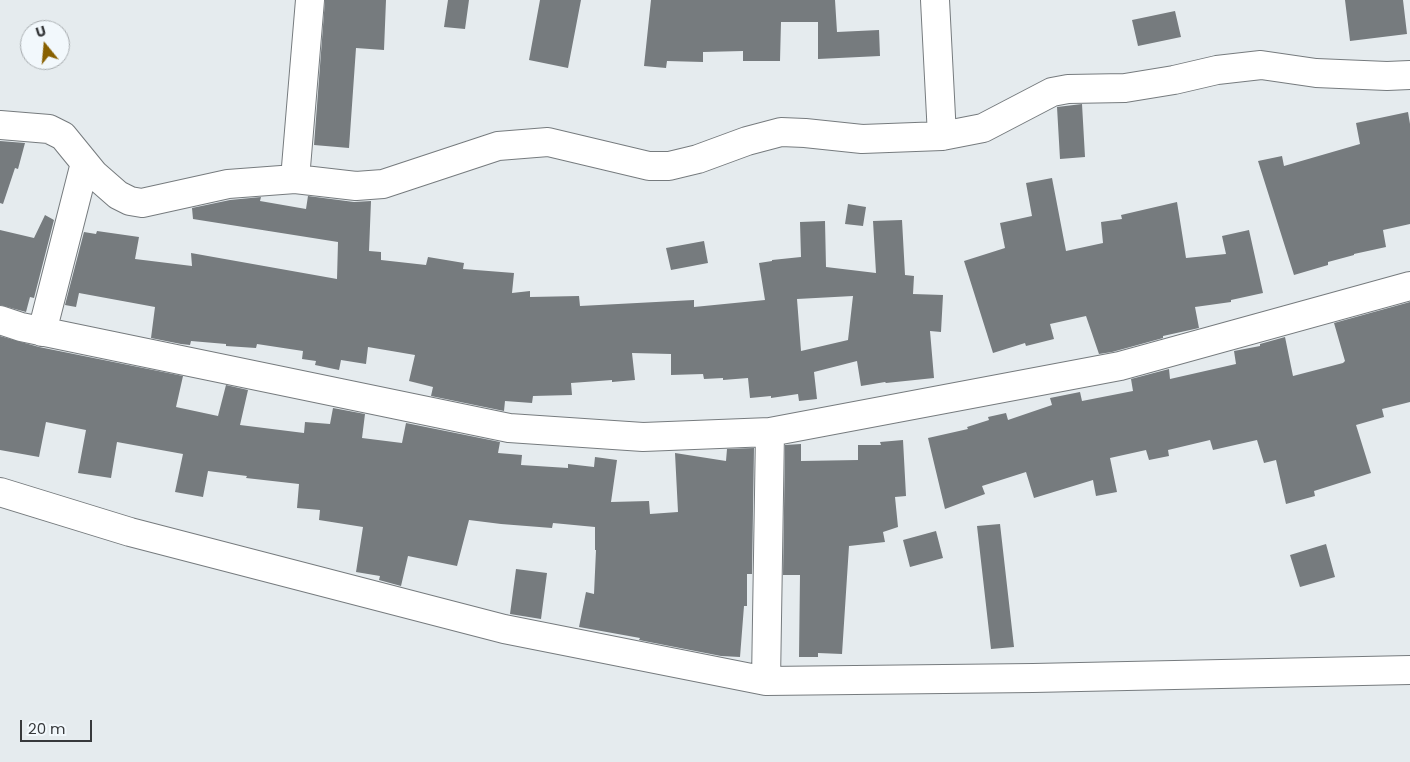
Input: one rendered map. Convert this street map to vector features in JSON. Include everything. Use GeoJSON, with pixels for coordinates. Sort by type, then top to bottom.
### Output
{"type":"FeatureCollection","features":[{"type":"Feature","properties":{"kind":"street"},"geometry":{"type":"LineString","coordinates":[[296,172],[310,0]]}},
{"type":"Feature","properties":{"kind":"street"},"geometry":{"type":"LineString","coordinates":[[935,0],[942,136]]}},
{"type":"Feature","properties":{"kind":"street"},"geometry":{"type":"LineString","coordinates":[[0,125],[49,129],[63,136],[94,174],[118,195],[130,201],[142,203],[220,185],[296,172],[356,186],[383,184],[498,146],[548,142],[649,166],[669,166],[698,159],[747,141],[781,132],[862,140],[942,136],[983,128],[1037,98],[1052,92],[1068,89],[1125,88],[1174,80],[1217,70],[1261,64],[1316,73],[1410,76]]}},
{"type":"Feature","properties":{"kind":"street"},"geometry":{"type":"LineString","coordinates":[[42,332],[85,163]]}},
{"type":"Feature","properties":{"kind":"street"},"geometry":{"type":"LineString","coordinates":[[0,320],[42,332],[509,428],[643,437],[770,432],[1120,366],[1410,286]]}},
{"type":"Feature","properties":{"kind":"street"},"geometry":{"type":"LineString","coordinates":[[766,681],[770,432]]}},
{"type":"Feature","properties":{"kind":"street"},"geometry":{"type":"LineString","coordinates":[[0,492],[130,532],[504,629],[766,681],[1033,678],[1410,670]]}},
{"type":"Feature","properties":{"kind":"building"},"geometry":{"type":"Polygon","coordinates":[[[325,0],[386,0],[384,50],[356,48],[349,148],[314,145],[325,0]]]}},
{"type":"Feature","properties":{"kind":"building"},"geometry":{"type":"Polygon","coordinates":[[[448,0],[469,0],[465,29],[444,27],[448,0]]]}},
{"type":"Feature","properties":{"kind":"building"},"geometry":{"type":"Polygon","coordinates":[[[540,0],[581,0],[568,68],[529,60],[540,0]]]}},
{"type":"Feature","properties":{"kind":"building"},"geometry":{"type":"Polygon","coordinates":[[[651,0],[835,0],[837,32],[879,30],[880,56],[818,59],[818,22],[781,22],[780,61],[743,61],[743,51],[703,52],[703,62],[667,61],[666,68],[644,66],[651,0]]]}},
{"type":"Feature","properties":{"kind":"building"},"geometry":{"type":"Polygon","coordinates":[[[1345,0],[1403,0],[1407,34],[1350,41],[1345,0]]]}},
{"type":"Feature","properties":{"kind":"building"},"geometry":{"type":"Polygon","coordinates":[[[1175,11],[1181,37],[1138,46],[1132,20],[1175,11]]]}},
{"type":"Feature","properties":{"kind":"building"},"geometry":{"type":"Polygon","coordinates":[[[1082,104],[1085,157],[1060,159],[1057,107],[1082,104]]]}},
{"type":"Feature","properties":{"kind":"building"},"geometry":{"type":"Polygon","coordinates":[[[1408,112],[1410,124],[1410,224],[1383,230],[1386,247],[1354,254],[1328,262],[1328,265],[1294,275],[1258,161],[1282,156],[1284,166],[1360,144],[1356,123],[1408,112]]]}},
{"type":"Feature","properties":{"kind":"building"},"geometry":{"type":"Polygon","coordinates":[[[0,141],[25,143],[18,169],[15,168],[3,204],[0,203],[0,141]]]}},
{"type":"Feature","properties":{"kind":"building"},"geometry":{"type":"Polygon","coordinates":[[[1052,178],[1066,251],[1103,243],[1101,222],[1122,219],[1121,215],[1177,202],[1186,258],[1226,254],[1222,236],[1249,230],[1263,293],[1231,300],[1231,302],[1195,307],[1199,328],[1163,336],[1163,338],[1112,352],[1099,354],[1086,316],[1050,324],[1054,339],[1026,346],[1025,343],[993,353],[964,261],[1005,248],[1000,223],[1032,216],[1026,183],[1052,178]]]}},
{"type":"Feature","properties":{"kind":"building"},"geometry":{"type":"Polygon","coordinates":[[[308,196],[354,202],[371,201],[369,251],[381,252],[381,260],[426,265],[428,257],[464,263],[463,269],[514,273],[512,293],[530,291],[530,297],[579,296],[580,306],[694,300],[694,307],[765,300],[759,263],[801,257],[800,222],[825,221],[826,267],[876,273],[873,221],[902,220],[905,275],[914,276],[913,294],[943,295],[941,332],[930,331],[934,378],[861,386],[857,361],[814,372],[817,399],[799,401],[798,394],[771,398],[771,396],[750,398],[748,378],[723,380],[723,378],[704,379],[703,374],[671,375],[671,354],[632,353],[635,380],[571,383],[572,395],[533,396],[532,403],[505,401],[504,411],[431,396],[433,387],[409,381],[415,355],[368,347],[366,364],[341,360],[339,370],[315,365],[316,361],[302,359],[303,351],[257,344],[256,348],[191,341],[190,345],[151,338],[155,307],[79,293],[76,307],[65,305],[84,232],[96,234],[97,231],[139,237],[135,259],[192,266],[191,253],[337,279],[338,242],[193,219],[192,208],[230,200],[261,197],[260,201],[306,209],[308,196]],[[853,296],[797,299],[801,351],[848,340],[853,296]]]}},
{"type":"Feature","properties":{"kind":"building"},"geometry":{"type":"Polygon","coordinates":[[[848,204],[866,207],[863,226],[845,224],[848,204]]]}},
{"type":"Feature","properties":{"kind":"building"},"geometry":{"type":"Polygon","coordinates":[[[45,215],[54,220],[34,298],[30,297],[26,312],[0,305],[0,230],[34,238],[45,215]]]}},
{"type":"Feature","properties":{"kind":"building"},"geometry":{"type":"Polygon","coordinates":[[[704,241],[708,263],[671,270],[666,248],[704,241]]]}},
{"type":"Feature","properties":{"kind":"building"},"geometry":{"type":"Polygon","coordinates":[[[1410,302],[1410,402],[1382,409],[1384,417],[1356,425],[1371,473],[1314,491],[1315,496],[1286,504],[1276,460],[1264,463],[1257,440],[1213,450],[1210,440],[1168,450],[1169,456],[1149,460],[1146,450],[1110,458],[1117,492],[1096,496],[1093,480],[1034,498],[1026,472],[982,486],[985,494],[945,509],[928,438],[968,429],[967,427],[989,420],[988,417],[1006,413],[1008,420],[1052,405],[1050,398],[1080,392],[1082,401],[1133,391],[1131,379],[1169,369],[1170,379],[1236,364],[1234,351],[1260,346],[1260,344],[1285,337],[1293,376],[1343,363],[1345,361],[1334,323],[1410,302]]]}},
{"type":"Feature","properties":{"kind":"building"},"geometry":{"type":"Polygon","coordinates":[[[0,336],[39,347],[183,376],[176,407],[218,416],[226,385],[248,390],[240,425],[304,433],[305,422],[330,424],[333,408],[365,414],[362,438],[402,443],[406,423],[500,442],[498,453],[522,455],[521,465],[568,468],[568,464],[594,467],[595,457],[617,460],[611,502],[649,501],[650,514],[678,512],[675,453],[726,461],[727,449],[754,448],[752,574],[747,574],[747,606],[744,606],[740,657],[721,656],[579,627],[586,592],[594,594],[595,527],[553,523],[552,528],[469,520],[457,566],[408,556],[401,586],[379,580],[380,576],[356,572],[363,527],[319,520],[320,510],[297,508],[299,484],[246,478],[247,476],[208,471],[203,497],[175,492],[183,454],[117,442],[111,478],[78,473],[86,430],[46,422],[39,457],[0,450],[0,336]]]}},
{"type":"Feature","properties":{"kind":"building"},"geometry":{"type":"Polygon","coordinates":[[[903,440],[906,496],[895,497],[898,527],[883,532],[885,542],[849,546],[842,654],[818,653],[818,657],[799,657],[800,575],[783,575],[785,445],[801,444],[801,461],[858,460],[858,445],[881,445],[880,442],[903,440]]]}},
{"type":"Feature","properties":{"kind":"building"},"geometry":{"type":"Polygon","coordinates":[[[1000,524],[1014,647],[991,649],[977,526],[1000,524]]]}},
{"type":"Feature","properties":{"kind":"building"},"geometry":{"type":"Polygon","coordinates":[[[936,531],[943,558],[910,567],[903,540],[936,531]]]}},
{"type":"Feature","properties":{"kind":"building"},"geometry":{"type":"Polygon","coordinates":[[[1326,544],[1335,577],[1300,587],[1290,555],[1326,544]]]}},
{"type":"Feature","properties":{"kind":"building"},"geometry":{"type":"Polygon","coordinates":[[[516,569],[547,573],[541,619],[510,614],[516,569]]]}}]}
